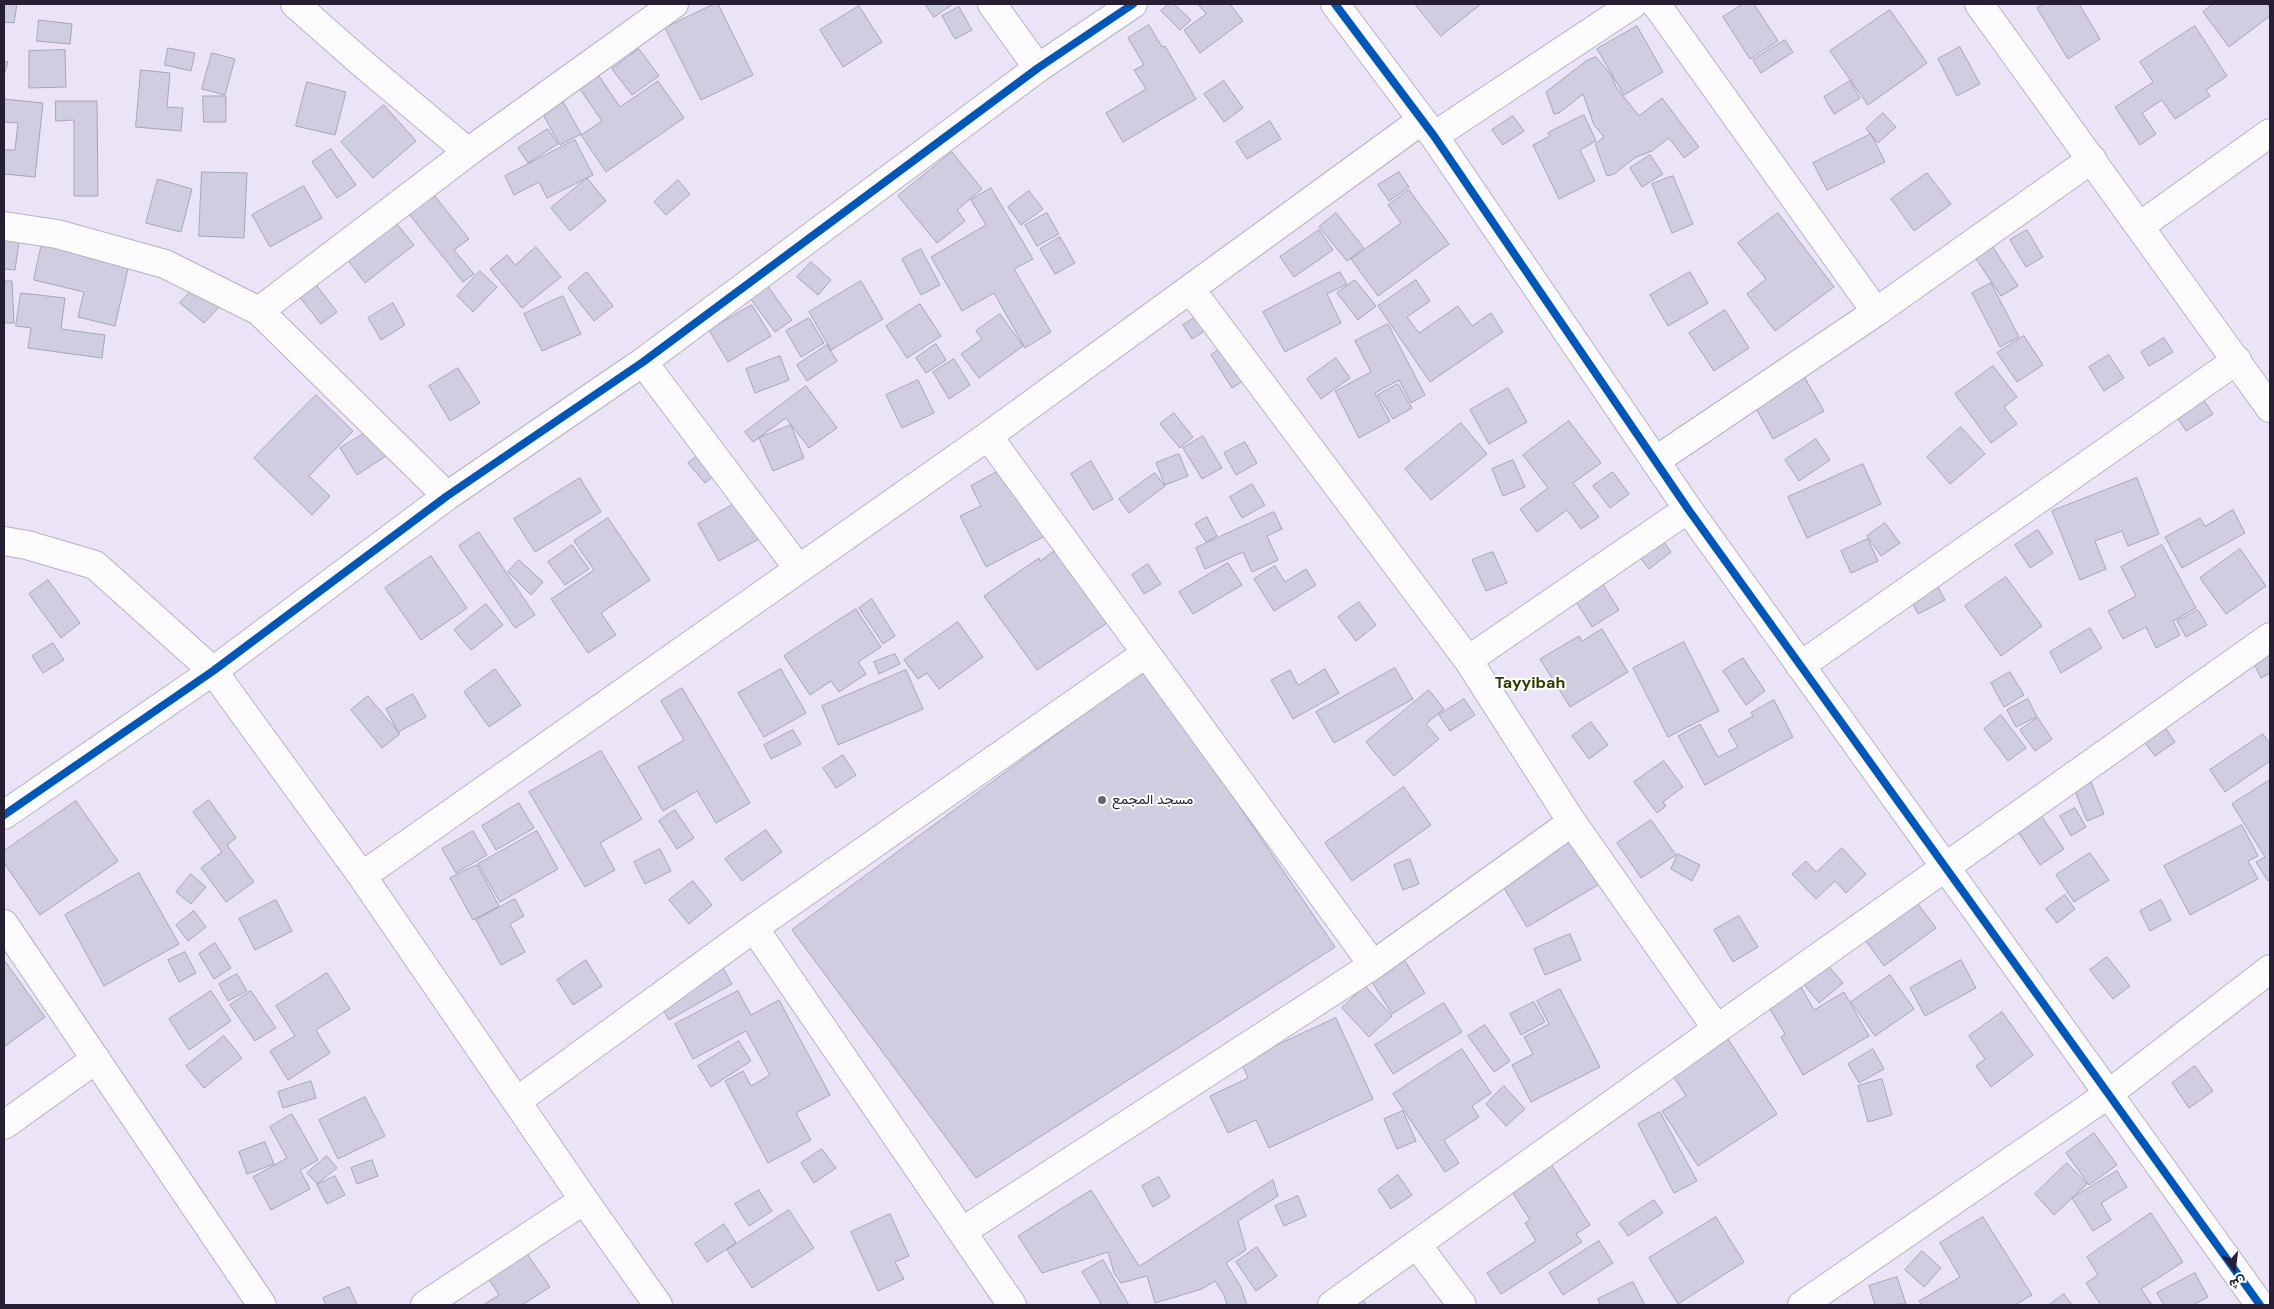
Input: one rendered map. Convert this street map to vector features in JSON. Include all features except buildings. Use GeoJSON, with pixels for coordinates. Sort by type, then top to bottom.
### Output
{"type":"FeatureCollection","features":[{"type":"Feature","properties":{"kind":"street"},"geometry":{"type":"LineString","coordinates":[[295,4],[468,152]]}},
{"type":"Feature","properties":{"kind":"street"},"geometry":{"type":"LineString","coordinates":[[259,312],[468,152],[674,4]]}},
{"type":"Feature","properties":{"kind":"street"},"geometry":{"type":"LineString","coordinates":[[992,4],[1038,68]]}},
{"type":"Feature","properties":{"kind":"street"},"geometry":{"type":"LineString","coordinates":[[4,815],[213,671],[447,496],[643,362],[1038,68],[1133,4]]}},
{"type":"Feature","properties":{"kind":"street"},"geometry":{"type":"LineString","coordinates":[[1335,4],[1428,128],[1688,509],[2260,1305]]}},
{"type":"Feature","properties":{"kind":"street"},"geometry":{"type":"LineString","coordinates":[[362,876],[988,436],[1191,290],[1428,128],[1634,4]]}},
{"type":"Feature","properties":{"kind":"street"},"geometry":{"type":"LineString","coordinates":[[1656,4],[1876,312]]}},
{"type":"Feature","properties":{"kind":"street"},"geometry":{"type":"LineString","coordinates":[[1991,8],[2092,159],[2270,408]]}},
{"type":"Feature","properties":{"kind":"street"},"geometry":{"type":"LineString","coordinates":[[2140,226],[2270,133]]}},
{"type":"Feature","properties":{"kind":"street"},"geometry":{"type":"LineString","coordinates":[[1655,462],[1876,312],[2092,159]]}},
{"type":"Feature","properties":{"kind":"street"},"geometry":{"type":"LineString","coordinates":[[4,226],[57,234],[165,264],[259,312],[447,496]]}},
{"type":"Feature","properties":{"kind":"street"},"geometry":{"type":"LineString","coordinates":[[1191,290],[1468,660],[1572,822],[1717,1029]]}},
{"type":"Feature","properties":{"kind":"street"},"geometry":{"type":"LineString","coordinates":[[1800,666],[2237,360]]}},
{"type":"Feature","properties":{"kind":"street"},"geometry":{"type":"LineString","coordinates":[[643,362],[798,568]]}},
{"type":"Feature","properties":{"kind":"street"},"geometry":{"type":"LineString","coordinates":[[988,436],[1373,965]]}},
{"type":"Feature","properties":{"kind":"street"},"geometry":{"type":"LineString","coordinates":[[1468,660],[1688,509]]}},
{"type":"Feature","properties":{"kind":"street"},"geometry":{"type":"LineString","coordinates":[[4,541],[28,545],[95,565],[213,671],[362,876],[658,1305]]}},
{"type":"Feature","properties":{"kind":"street"},"geometry":{"type":"LineString","coordinates":[[1332,1305],[1945,866],[2270,637]]}},
{"type":"Feature","properties":{"kind":"street"},"geometry":{"type":"LineString","coordinates":[[517,1101],[754,928],[1145,654]]}},
{"type":"Feature","properties":{"kind":"street"},"geometry":{"type":"LineString","coordinates":[[963,1230],[1373,965],[1572,822]]}},
{"type":"Feature","properties":{"kind":"street"},"geometry":{"type":"LineString","coordinates":[[4,924],[262,1305]]}},
{"type":"Feature","properties":{"kind":"street"},"geometry":{"type":"LineString","coordinates":[[754,928],[963,1230],[1012,1305]]}},
{"type":"Feature","properties":{"kind":"street"},"geometry":{"type":"LineString","coordinates":[[1802,1305],[2107,1094],[2270,969]]}},
{"type":"Feature","properties":{"kind":"street"},"geometry":{"type":"LineString","coordinates":[[4,1125],[96,1060]]}},
{"type":"Feature","properties":{"kind":"street"},"geometry":{"type":"LineString","coordinates":[[424,1305],[584,1200]]}},
{"type":"Feature","properties":{"kind":"street"},"geometry":{"type":"LineString","coordinates":[[1417,1245],[1462,1305]]}},
{"type":"Feature","properties":{"kind":"cycle path"},"geometry":{"type":"LineString","coordinates":[[4,815],[213,671],[447,496],[643,362],[1038,68],[1133,4]]}},
{"type":"Feature","properties":{"kind":"cycle path"},"geometry":{"type":"LineString","coordinates":[[1335,4],[1434,136],[1688,509],[2260,1305]]}},
{"type":"Feature","properties":{"kind":"place","name":"مسجد المجمع"},"geometry":{"type":"Point","coordinates":[1102,800]}},
{"type":"Feature","properties":{"kind":"district","name":"Tayyibah"},"geometry":{"type":"Point","coordinates":[1530,684]}}]}
